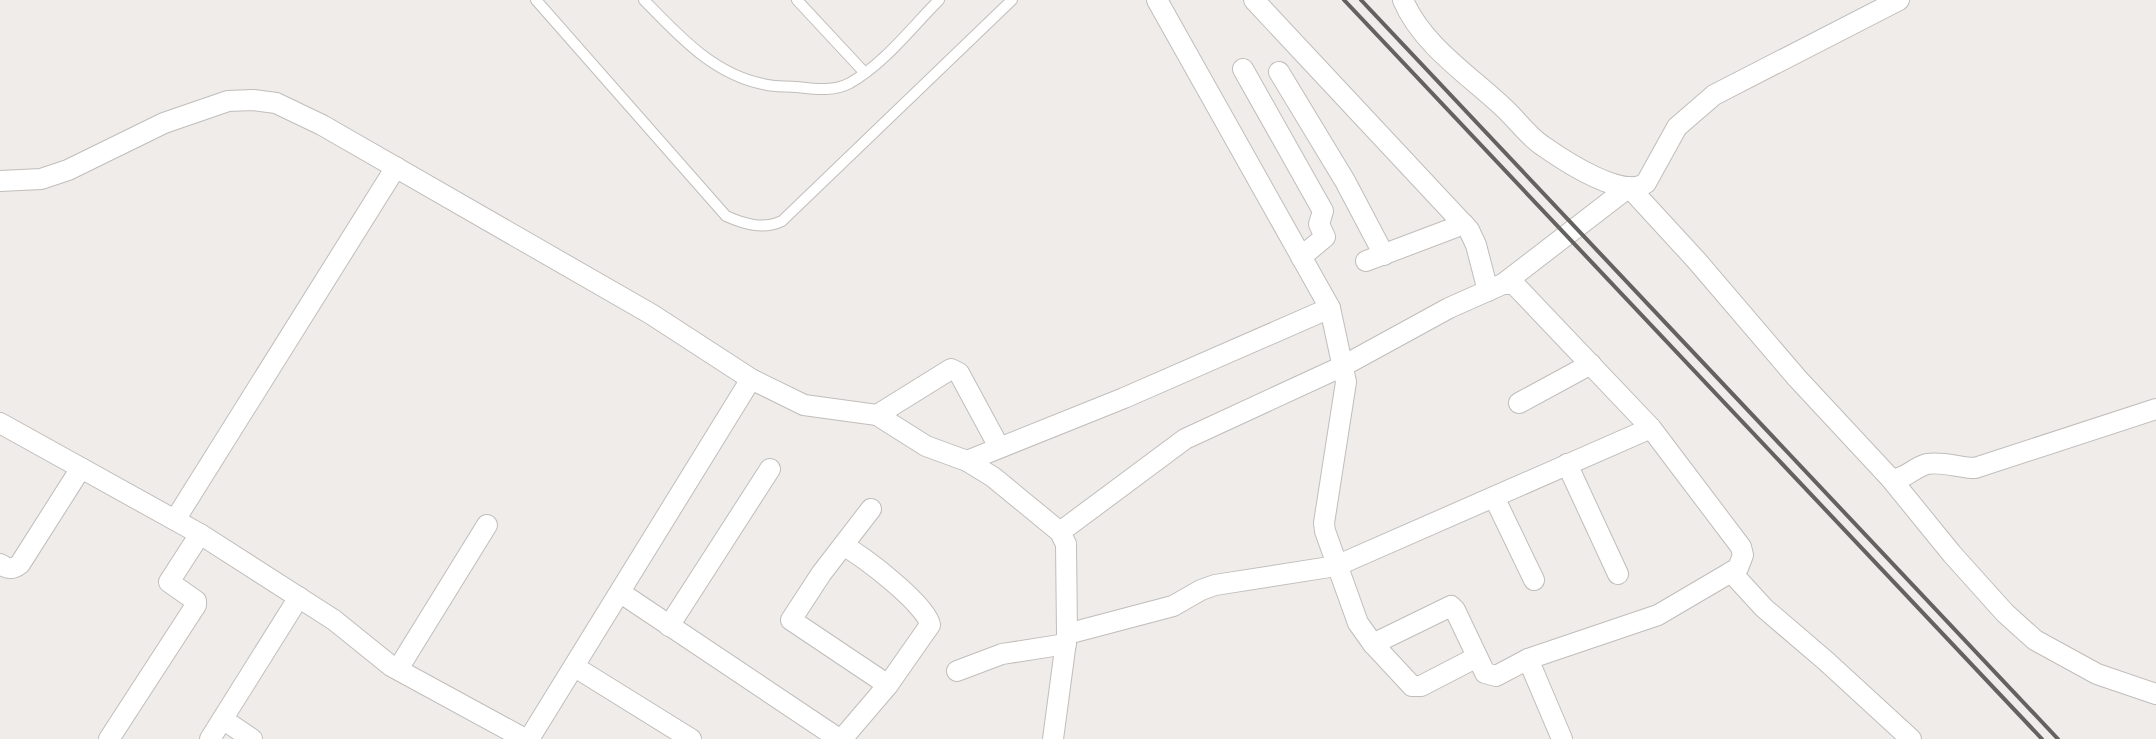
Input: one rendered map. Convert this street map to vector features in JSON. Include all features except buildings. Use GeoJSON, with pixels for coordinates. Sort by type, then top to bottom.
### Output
{"type":"FeatureCollection","features":[{"type":"Feature","properties":{"kind":"street"},"geometry":{"type":"LineString","coordinates":[[1157,0],[1330,308],[1346,382],[1324,523],[1336,566],[1358,623],[1373,644],[1416,688],[1477,657]]}},
{"type":"Feature","properties":{"kind":"street"},"geometry":{"type":"LineString","coordinates":[[1254,0],[1464,224],[1496,287]]}},
{"type":"Feature","properties":{"kind":"street"},"geometry":{"type":"LineString","coordinates":[[1402,0],[1407,11],[1425,36],[1541,145],[1574,166],[1607,182],[1629,187],[1641,187],[1646,183],[1677,127],[1714,95],[1898,0]]}},
{"type":"Feature","properties":{"kind":"street"},"geometry":{"type":"LineString","coordinates":[[1243,69],[1323,211],[1318,224],[1325,237],[1301,256]]}},
{"type":"Feature","properties":{"kind":"street"},"geometry":{"type":"LineString","coordinates":[[1278,72],[1345,181],[1375,258],[1464,224]]}},
{"type":"Feature","properties":{"kind":"street"},"geometry":{"type":"LineString","coordinates":[[0,181],[41,179],[68,170],[164,123],[228,101],[253,100],[276,104],[322,125],[651,314],[751,379],[804,405],[877,415],[926,446],[968,461],[993,478],[1060,532],[1066,544],[1066,639],[1053,739]]}},
{"type":"Feature","properties":{"kind":"street"},"geometry":{"type":"LineString","coordinates":[[175,520],[396,167]]}},
{"type":"Feature","properties":{"kind":"street"},"geometry":{"type":"LineString","coordinates":[[1060,532],[1185,439],[1344,366],[1449,308],[1496,287],[1629,187]]}},
{"type":"Feature","properties":{"kind":"street"},"geometry":{"type":"LineString","coordinates":[[1629,187],[1697,261],[1797,378],[1891,479],[1952,554],[2005,613],[2035,640],[2097,674],[2156,694]]}},
{"type":"Feature","properties":{"kind":"street"},"geometry":{"type":"LineString","coordinates":[[1373,644],[1448,606],[1456,610],[1485,673],[1492,676],[1528,659],[1658,615],[1738,568],[1743,555],[1741,547],[1650,428],[1521,290],[1514,284],[1496,287]]}},
{"type":"Feature","properties":{"kind":"street"},"geometry":{"type":"LineString","coordinates":[[968,461],[1124,398],[1330,308]]}},
{"type":"Feature","properties":{"kind":"street"},"geometry":{"type":"LineString","coordinates":[[1519,403],[1591,364]]}},
{"type":"Feature","properties":{"kind":"street"},"geometry":{"type":"LineString","coordinates":[[877,415],[951,369],[955,369],[960,372],[999,447]]}},
{"type":"Feature","properties":{"kind":"street"},"geometry":{"type":"LineString","coordinates":[[530,739],[751,379]]}},
{"type":"Feature","properties":{"kind":"street"},"geometry":{"type":"LineString","coordinates":[[1891,479],[1901,478],[1916,468],[1928,464],[1975,468],[2156,409]]}},
{"type":"Feature","properties":{"kind":"street"},"geometry":{"type":"LineString","coordinates":[[0,423],[200,534],[299,596],[334,620],[372,652],[398,669],[525,739]]}},
{"type":"Feature","properties":{"kind":"street"},"geometry":{"type":"LineString","coordinates":[[957,671],[1002,654],[1066,639],[1173,606],[1215,584],[1336,566],[1650,428]]}},
{"type":"Feature","properties":{"kind":"street"},"geometry":{"type":"LineString","coordinates":[[1567,464],[1618,574]]}},
{"type":"Feature","properties":{"kind":"street"},"geometry":{"type":"LineString","coordinates":[[0,564],[9,569],[15,568],[20,564],[81,468]]}},
{"type":"Feature","properties":{"kind":"street"},"geometry":{"type":"LineString","coordinates":[[669,626],[770,469]]}},
{"type":"Feature","properties":{"kind":"street"},"geometry":{"type":"LineString","coordinates":[[1494,497],[1534,580]]}},
{"type":"Feature","properties":{"kind":"street"},"geometry":{"type":"LineString","coordinates":[[871,509],[793,614],[791,620],[888,685]]}},
{"type":"Feature","properties":{"kind":"street"},"geometry":{"type":"LineString","coordinates":[[398,669],[487,525]]}},
{"type":"Feature","properties":{"kind":"street"},"geometry":{"type":"LineString","coordinates":[[109,739],[196,605],[196,601],[169,582],[200,534]]}},
{"type":"Feature","properties":{"kind":"street"},"geometry":{"type":"LineString","coordinates":[[621,593],[840,739],[888,685],[929,629],[930,621],[921,607],[899,587],[844,546]]}},
{"type":"Feature","properties":{"kind":"street"},"geometry":{"type":"LineString","coordinates":[[1732,572],[1764,608],[1826,661],[1911,739]]}},
{"type":"Feature","properties":{"kind":"street"},"geometry":{"type":"LineString","coordinates":[[210,739],[224,720],[299,596]]}},
{"type":"Feature","properties":{"kind":"street"},"geometry":{"type":"LineString","coordinates":[[1528,659],[1561,739]]}},
{"type":"Feature","properties":{"kind":"street"},"geometry":{"type":"LineString","coordinates":[[575,667],[688,738]]}},
{"type":"Feature","properties":{"kind":"street"},"geometry":{"type":"LineString","coordinates":[[224,720],[252,739]]}},
{"type":"Feature","properties":{"kind":"lane"},"geometry":{"type":"LineString","coordinates":[[536,0],[726,216],[746,224],[765,226],[782,221],[1012,0]]}},
{"type":"Feature","properties":{"kind":"lane"},"geometry":{"type":"LineString","coordinates":[[644,0],[677,35],[709,62],[736,76],[763,84],[822,90],[850,83],[880,59],[939,0]]}},
{"type":"Feature","properties":{"kind":"lane"},"geometry":{"type":"LineString","coordinates":[[797,0],[864,72]]}},
{"type":"Feature","properties":{"kind":"railway"},"geometry":{"type":"LineString","coordinates":[[1344,0],[2042,739]]}},
{"type":"Feature","properties":{"kind":"railway"},"geometry":{"type":"LineString","coordinates":[[1361,0],[2058,739]]}}]}
